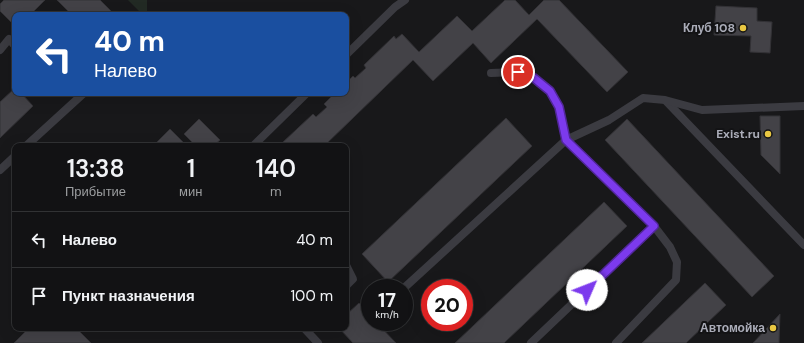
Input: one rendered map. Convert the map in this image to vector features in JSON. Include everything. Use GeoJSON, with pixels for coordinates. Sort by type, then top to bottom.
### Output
{"type":"FeatureCollection","features":[{"type":"Feature","properties":{"kind":"lane"},"geometry":{"type":"LineString","coordinates":[[349,52],[404,0]]}},
{"type":"Feature","properties":{"kind":"lane"},"geometry":{"type":"LineString","coordinates":[[0,50],[10,39],[12,42]]}},
{"type":"Feature","properties":{"kind":"lane"},"geometry":{"type":"LineString","coordinates":[[491,73],[518,72],[534,78],[550,91],[559,107],[566,140],[654,226],[670,247],[677,262],[676,280],[616,343]]}},
{"type":"Feature","properties":{"kind":"lane"},"geometry":{"type":"LineString","coordinates":[[29,143],[81,96]]}},
{"type":"Feature","properties":{"kind":"lane"},"geometry":{"type":"LineString","coordinates":[[256,143],[304,96]]}},
{"type":"Feature","properties":{"kind":"lane"},"geometry":{"type":"LineString","coordinates":[[413,280],[566,140],[609,120],[643,98],[665,100],[702,110],[804,106]]}},
{"type":"Feature","properties":{"kind":"lane"},"geometry":{"type":"LineString","coordinates":[[665,100],[804,245]]}},
{"type":"Feature","properties":{"kind":"lane"},"geometry":{"type":"LineString","coordinates":[[0,170],[12,159]]}},
{"type":"Feature","properties":{"kind":"lane"},"geometry":{"type":"LineString","coordinates":[[531,343],[654,226]]}},
{"type":"Feature","properties":{"kind":"lane"},"geometry":{"type":"LineString","coordinates":[[349,271],[353,280],[349,283]]}},
{"type":"Feature","properties":{"kind":"lane"},"geometry":{"type":"LineString","coordinates":[[307,331],[318,343]]}},
{"type":"Feature","properties":{"kind":"shaded area"},"geometry":{"type":"Polygon","coordinates":[[[128,0],[147,0],[147,12],[140,12],[128,0]]]}},
{"type":"Feature","properties":{"kind":"building"},"geometry":{"type":"Polygon","coordinates":[[[4,0],[45,0],[33,12],[12,12],[12,23],[0,11],[0,4],[4,0]]]}},
{"type":"Feature","properties":{"kind":"building"},"geometry":{"type":"Polygon","coordinates":[[[57,0],[100,0],[112,12],[69,12],[57,0]]]}},
{"type":"Feature","properties":{"kind":"building"},"geometry":{"type":"Polygon","coordinates":[[[505,0],[515,0],[529,15],[544,0],[559,0],[628,72],[607,92],[537,19],[491,63],[473,43],[433,81],[413,60],[327,143],[282,143],[313,114],[316,117],[327,107],[324,104],[332,96],[349,96],[349,80],[353,76],[355,78],[366,68],[364,65],[394,36],[396,39],[402,34],[419,52],[457,16],[472,31],[505,0]]]}},
{"type":"Feature","properties":{"kind":"building","name":"Клуб 108"},"geometry":{"type":"Polygon","coordinates":[[[716,6],[757,8],[757,21],[772,22],[770,53],[750,52],[751,36],[714,35],[716,6]]]}},
{"type":"Feature","properties":{"kind":"building"},"geometry":{"type":"Polygon","coordinates":[[[12,91],[12,96],[24,96],[33,106],[0,138],[0,102],[12,91]]]}},
{"type":"Feature","properties":{"kind":"building"},"geometry":{"type":"Polygon","coordinates":[[[760,116],[780,116],[780,174],[761,155],[760,116]]]}},
{"type":"Feature","properties":{"kind":"building"},"geometry":{"type":"Polygon","coordinates":[[[506,118],[532,146],[391,279],[385,279],[362,254],[506,118]]]}},
{"type":"Feature","properties":{"kind":"building"},"geometry":{"type":"Polygon","coordinates":[[[199,119],[220,140],[216,143],[193,143],[184,134],[199,119]]]}},
{"type":"Feature","properties":{"kind":"building"},"geometry":{"type":"Polygon","coordinates":[[[627,119],[774,276],[752,297],[605,140],[627,119]]]}},
{"type":"Feature","properties":{"kind":"building"},"geometry":{"type":"Polygon","coordinates":[[[170,129],[184,143],[156,143],[170,129]]]}},
{"type":"Feature","properties":{"kind":"building"},"geometry":{"type":"Polygon","coordinates":[[[604,202],[627,226],[504,343],[455,343],[468,331],[473,331],[473,326],[604,202]]]}},
{"type":"Feature","properties":{"kind":"building"},"geometry":{"type":"Polygon","coordinates":[[[705,283],[726,305],[686,343],[642,343],[705,283]]]}},
{"type":"Feature","properties":{"kind":"building"},"geometry":{"type":"Polygon","coordinates":[[[359,303],[361,305],[361,331],[385,331],[396,343],[353,343],[342,331],[349,331],[349,312],[359,303]]]}},
{"type":"Feature","properties":{"kind":"building","name":"Автомойка"},"geometry":{"type":"Polygon","coordinates":[[[780,314],[779,343],[753,343],[780,314]]]}},
{"type":"Feature","properties":{"kind":"building"},"geometry":{"type":"Polygon","coordinates":[[[26,331],[81,331],[80,332],[91,343],[14,343],[26,331]]]}},
{"type":"Feature","properties":{"kind":"place","name":"Клуб 108"},"geometry":{"type":"Point","coordinates":[743,28]}},
{"type":"Feature","properties":{"kind":"place","name":"Exist.ru"},"geometry":{"type":"Point","coordinates":[768,134]}},
{"type":"Feature","properties":{"kind":"place","name":"Автомойка"},"geometry":{"type":"Point","coordinates":[773,328]}},
{"type":"Feature","properties":{"kind":"route"},"geometry":{"type":"LineString","coordinates":[[518,72],[534,78],[550,91],[559,107],[566,140],[654,226],[587,290]]}}]}
